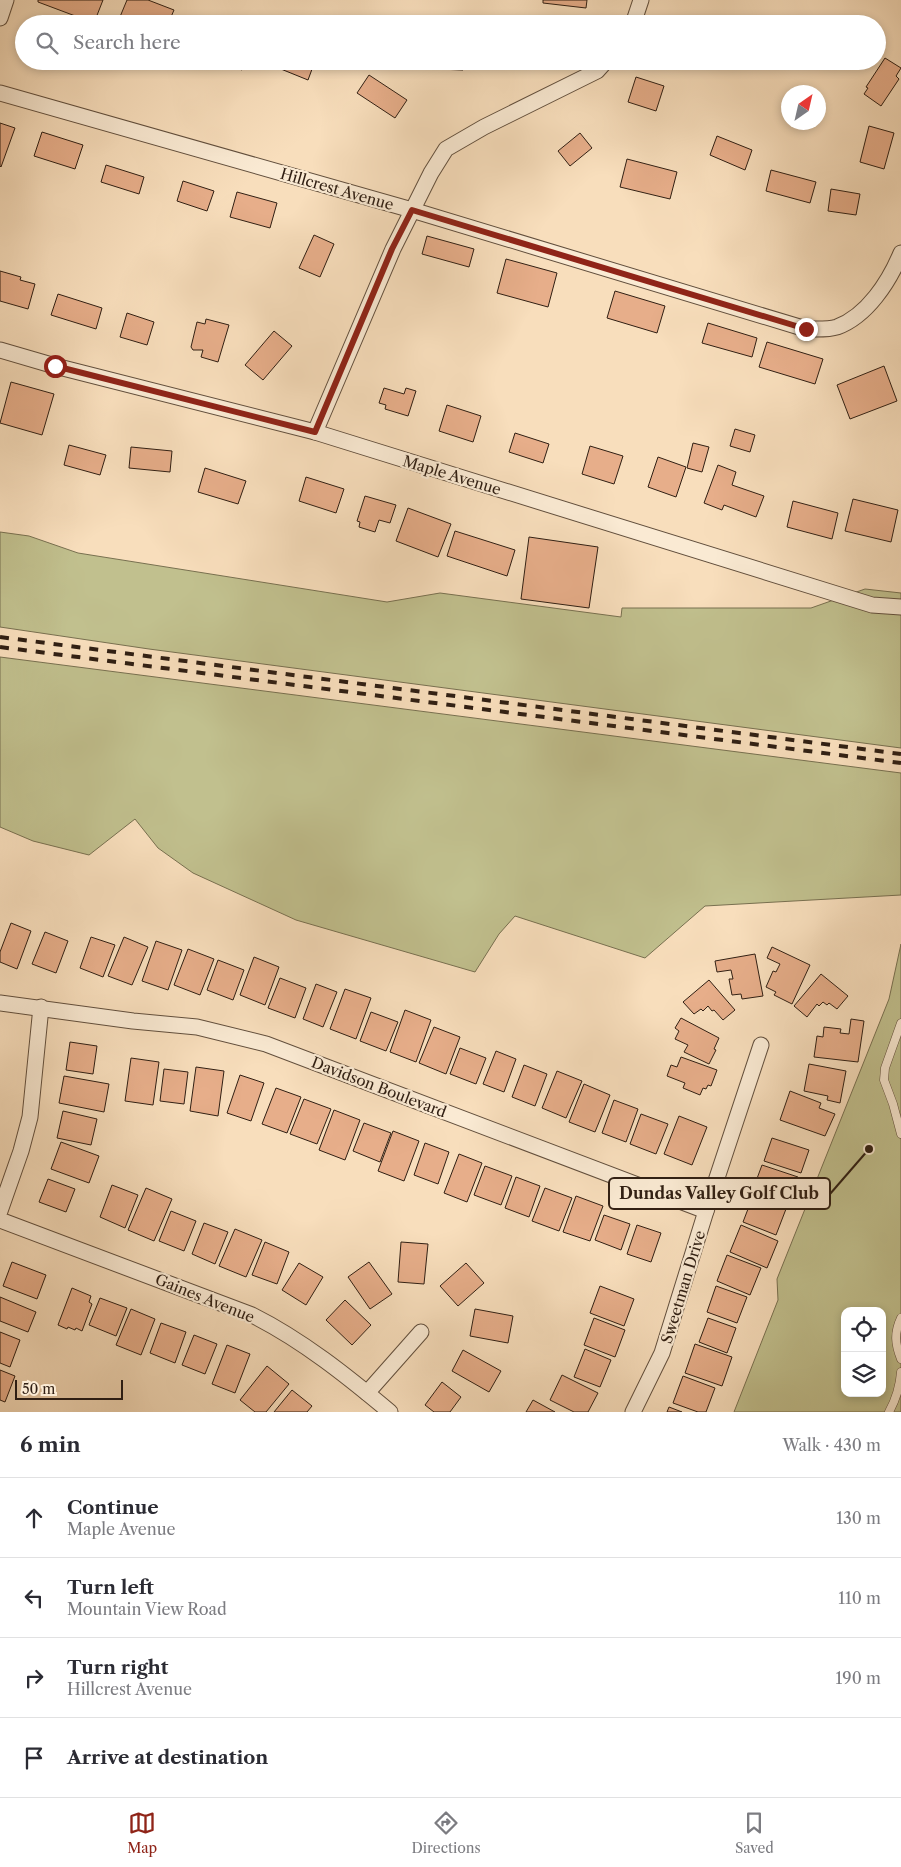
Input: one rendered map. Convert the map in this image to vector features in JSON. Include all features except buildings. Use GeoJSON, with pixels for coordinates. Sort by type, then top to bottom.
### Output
{"type":"FeatureCollection","features":[{"type":"Feature","properties":{"kind":"street"},"geometry":{"type":"LineString","coordinates":[[0,18],[6,0]]}},
{"type":"Feature","properties":{"kind":"street"},"geometry":{"type":"LineString","coordinates":[[636,15],[642,0]]}},
{"type":"Feature","properties":{"kind":"street"},"geometry":{"type":"LineString","coordinates":[[315,432],[392,249],[446,149],[484,127],[599,70]]}},
{"type":"Feature","properties":{"kind":"street","name":"Hillcrest Avenue"},"geometry":{"type":"LineString","coordinates":[[0,94],[412,210],[806,329],[836,328],[861,314],[884,285],[901,253]]}},
{"type":"Feature","properties":{"kind":"street","name":"Maple Avenue"},"geometry":{"type":"LineString","coordinates":[[0,350],[55,366],[315,432],[872,605],[901,607]]}},
{"type":"Feature","properties":{"kind":"street","name":"Davidson Boulevard"},"geometry":{"type":"LineString","coordinates":[[0,1003],[133,1021],[197,1027],[266,1044],[706,1211]]}},
{"type":"Feature","properties":{"kind":"street"},"geometry":{"type":"LineString","coordinates":[[0,1210],[22,1151],[30,1117],[41,1008]]}},
{"type":"Feature","properties":{"kind":"street","name":"Sweetman Drive"},"geometry":{"type":"LineString","coordinates":[[633,1412],[662,1353],[706,1211],[761,1045]]}},
{"type":"Feature","properties":{"kind":"street","name":"Gaines Avenue"},"geometry":{"type":"LineString","coordinates":[[0,1220],[252,1315],[278,1328],[333,1366],[390,1412]]}},
{"type":"Feature","properties":{"kind":"street"},"geometry":{"type":"LineString","coordinates":[[367,1393],[420,1332]]}},
{"type":"Feature","properties":{"kind":"lane"},"geometry":{"type":"LineString","coordinates":[[901,1023],[885,1068],[884,1080],[901,1134]]}},
{"type":"Feature","properties":{"kind":"lane"},"geometry":{"type":"LineString","coordinates":[[901,1318],[895,1338],[901,1359]]}},
{"type":"Feature","properties":{"kind":"lane"},"geometry":{"type":"LineString","coordinates":[[889,1412],[900,1384],[901,1372]]}},
{"type":"Feature","properties":{"kind":"shaded area"},"geometry":{"type":"Polygon","coordinates":[[[0,532],[29,536],[78,553],[387,602],[440,593],[621,617],[622,608],[811,608],[865,589],[901,593],[901,748],[149,649],[0,627],[0,532]]]}},
{"type":"Feature","properties":{"kind":"shaded area"},"geometry":{"type":"Polygon","coordinates":[[[0,657],[901,773],[901,895],[705,906],[645,958],[515,916],[499,934],[475,972],[296,920],[193,873],[158,848],[135,819],[89,855],[33,841],[0,827],[0,657]]]}},
{"type":"Feature","properties":{"kind":"shaded area"},"geometry":{"type":"Polygon","coordinates":[[[901,944],[901,1412],[734,1412],[778,1300],[777,1279],[889,999],[901,944]]]}},
{"type":"Feature","properties":{"kind":"railway"},"geometry":{"type":"LineString","coordinates":[[0,637],[901,754]]}},
{"type":"Feature","properties":{"kind":"railway"},"geometry":{"type":"LineString","coordinates":[[0,647],[901,763]]}},
{"type":"Feature","properties":{"kind":"place","name":"Dundas Valley Golf Club"},"geometry":{"type":"Point","coordinates":[869,1149]}},
{"type":"Feature","properties":{"kind":"route"},"geometry":{"type":"LineString","coordinates":[[55,366],[315,432],[392,249],[412,210],[806,329]]}}]}
